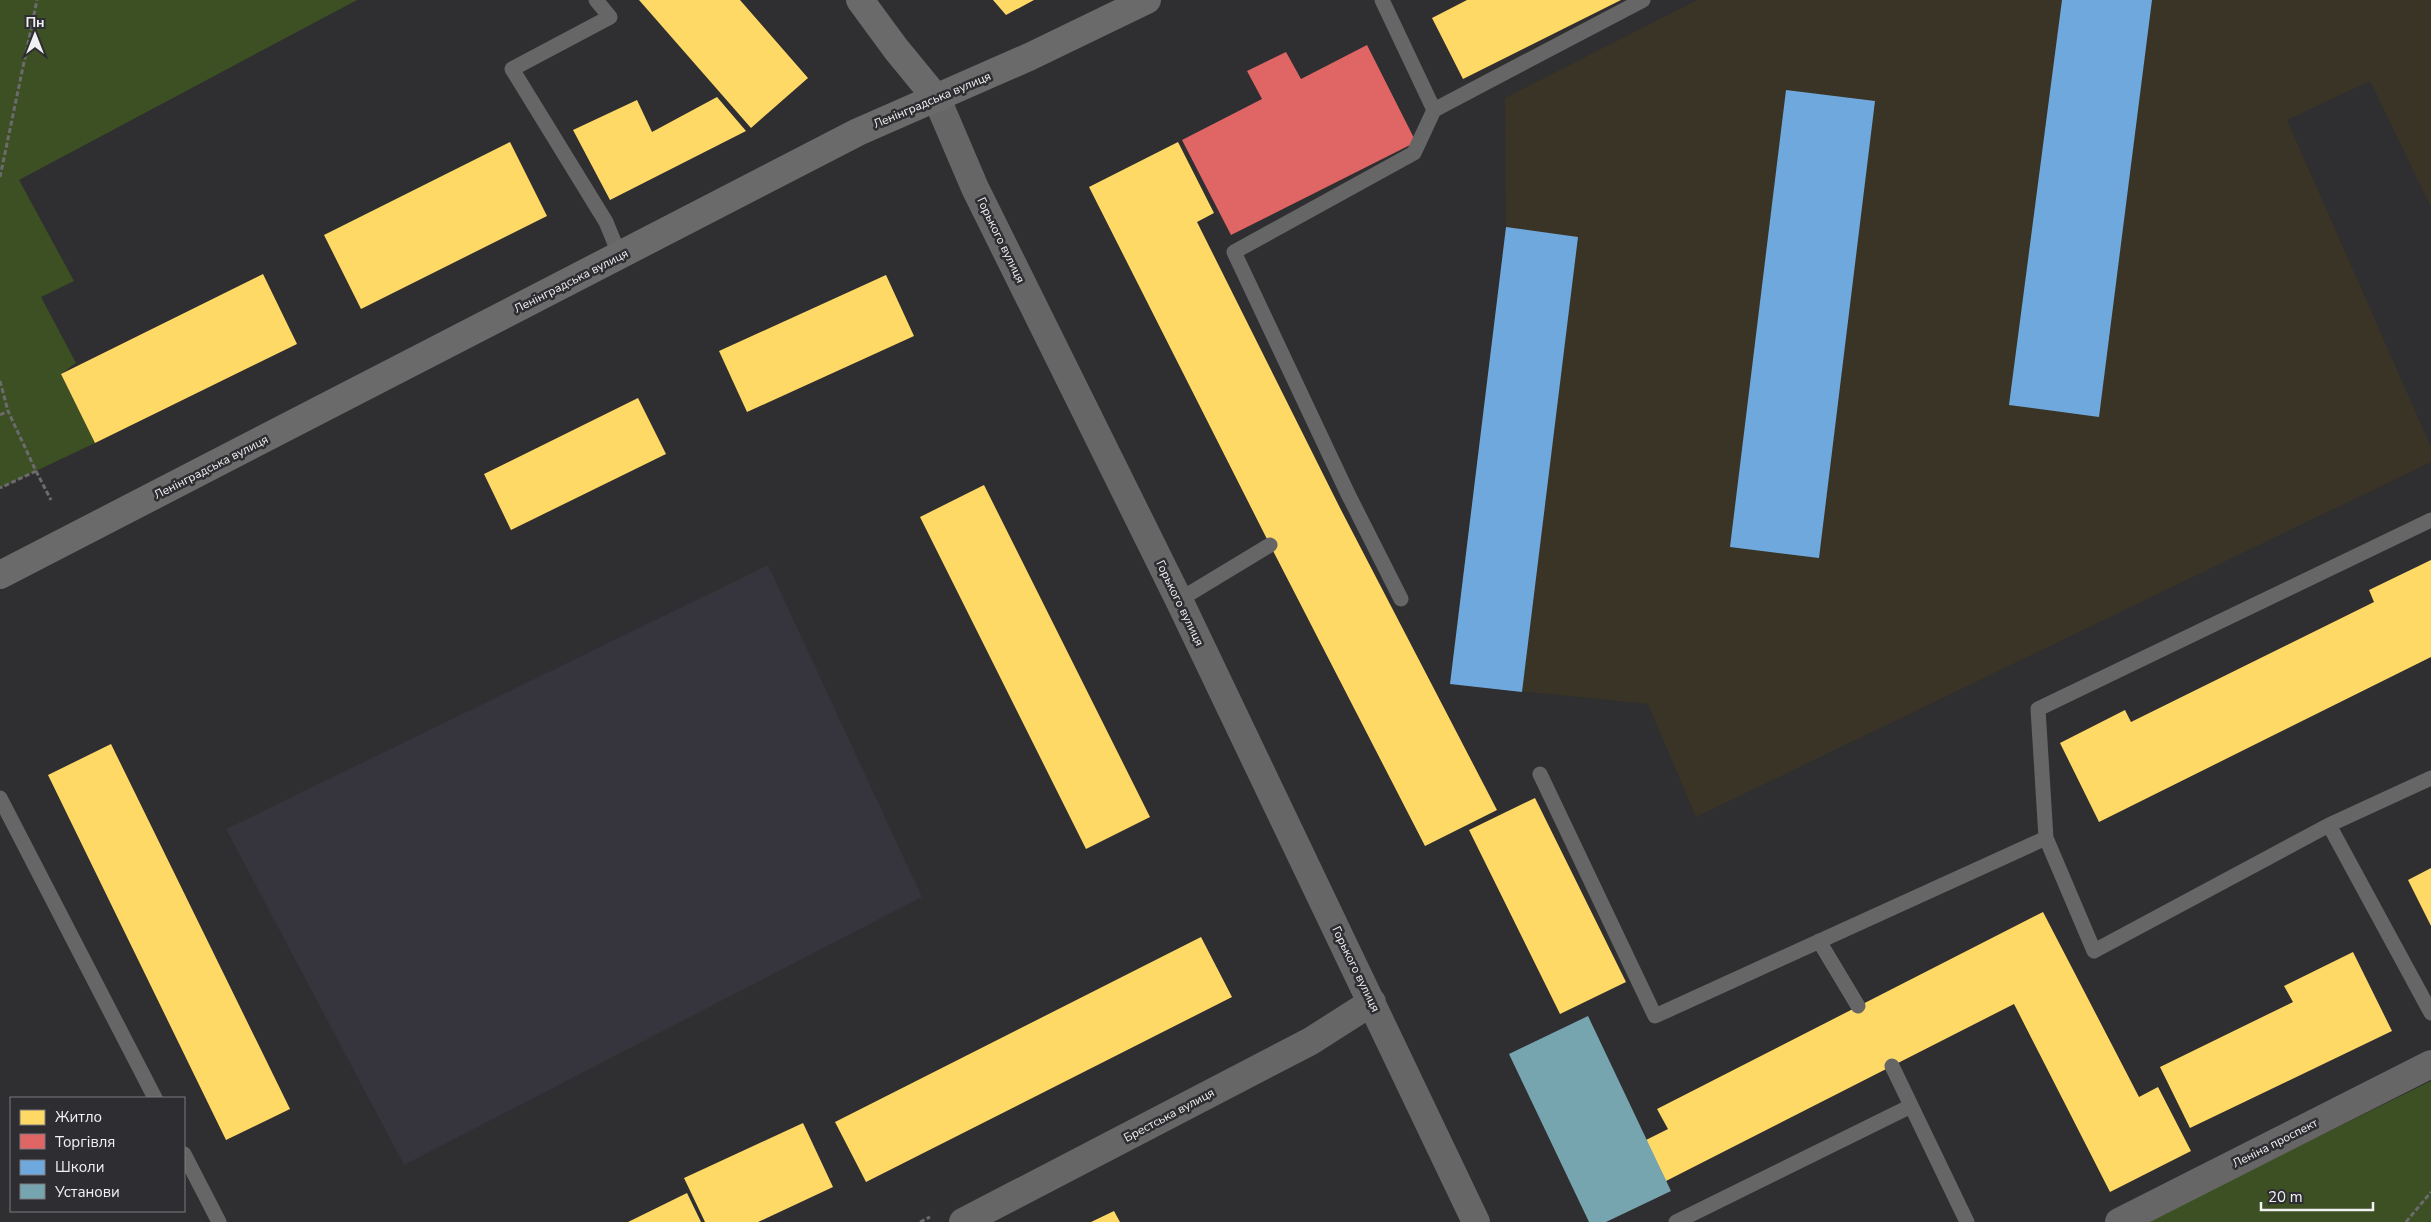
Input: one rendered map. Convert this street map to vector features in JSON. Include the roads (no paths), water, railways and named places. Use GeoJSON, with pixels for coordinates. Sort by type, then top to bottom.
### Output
{"type":"FeatureCollection","features":[{"type":"Feature","properties":{"kind":"street","name":"Горького вулиця"},"geometry":{"type":"LineString","coordinates":[[860,0],[896,49],[937,99],[975,188],[1179,600],[1476,1222]]}},
{"type":"Feature","properties":{"kind":"street","name":"Ленінградська вулиця"},"geometry":{"type":"LineString","coordinates":[[0,576],[858,132],[937,99],[1147,0]]}},
{"type":"Feature","properties":{"kind":"street","name":"Брестська вулиця"},"geometry":{"type":"LineString","coordinates":[[963,1222],[1310,1040],[1372,1002]]}},
{"type":"Feature","properties":{"kind":"street","name":"Леніна проспект"},"geometry":{"type":"LineString","coordinates":[[2119,1222],[2431,1064]]}},
{"type":"Feature","properties":{"kind":"lane"},"geometry":{"type":"LineString","coordinates":[[596,0],[610,17],[512,69],[606,222],[620,256]]}},
{"type":"Feature","properties":{"kind":"lane"},"geometry":{"type":"LineString","coordinates":[[1382,0],[1434,110]]}},
{"type":"Feature","properties":{"kind":"lane"},"geometry":{"type":"LineString","coordinates":[[1401,599],[1347,492],[1234,252],[1414,154],[1434,110],[1644,0]]}},
{"type":"Feature","properties":{"kind":"lane"},"geometry":{"type":"LineString","coordinates":[[1340,508],[1347,492]]}},
{"type":"Feature","properties":{"kind":"lane"},"geometry":{"type":"LineString","coordinates":[[2431,520],[2038,709],[2046,838],[2094,951],[2329,826],[2431,778]]}},
{"type":"Feature","properties":{"kind":"lane"},"geometry":{"type":"LineString","coordinates":[[1179,600],[1270,545]]}},
{"type":"Feature","properties":{"kind":"lane"},"geometry":{"type":"LineString","coordinates":[[1540,774],[1655,1016],[2046,838]]}},
{"type":"Feature","properties":{"kind":"lane"},"geometry":{"type":"LineString","coordinates":[[0,798],[154,1097]]}},
{"type":"Feature","properties":{"kind":"lane"},"geometry":{"type":"LineString","coordinates":[[2329,826],[2431,1012]]}},
{"type":"Feature","properties":{"kind":"lane"},"geometry":{"type":"LineString","coordinates":[[1819,941],[1858,1006]]}},
{"type":"Feature","properties":{"kind":"lane"},"geometry":{"type":"LineString","coordinates":[[1892,1066],[1967,1222]]}},
{"type":"Feature","properties":{"kind":"lane"},"geometry":{"type":"LineString","coordinates":[[1676,1222],[1911,1106]]}},
{"type":"Feature","properties":{"kind":"lane"},"geometry":{"type":"LineString","coordinates":[[185,1156],[219,1222]]}}]}
